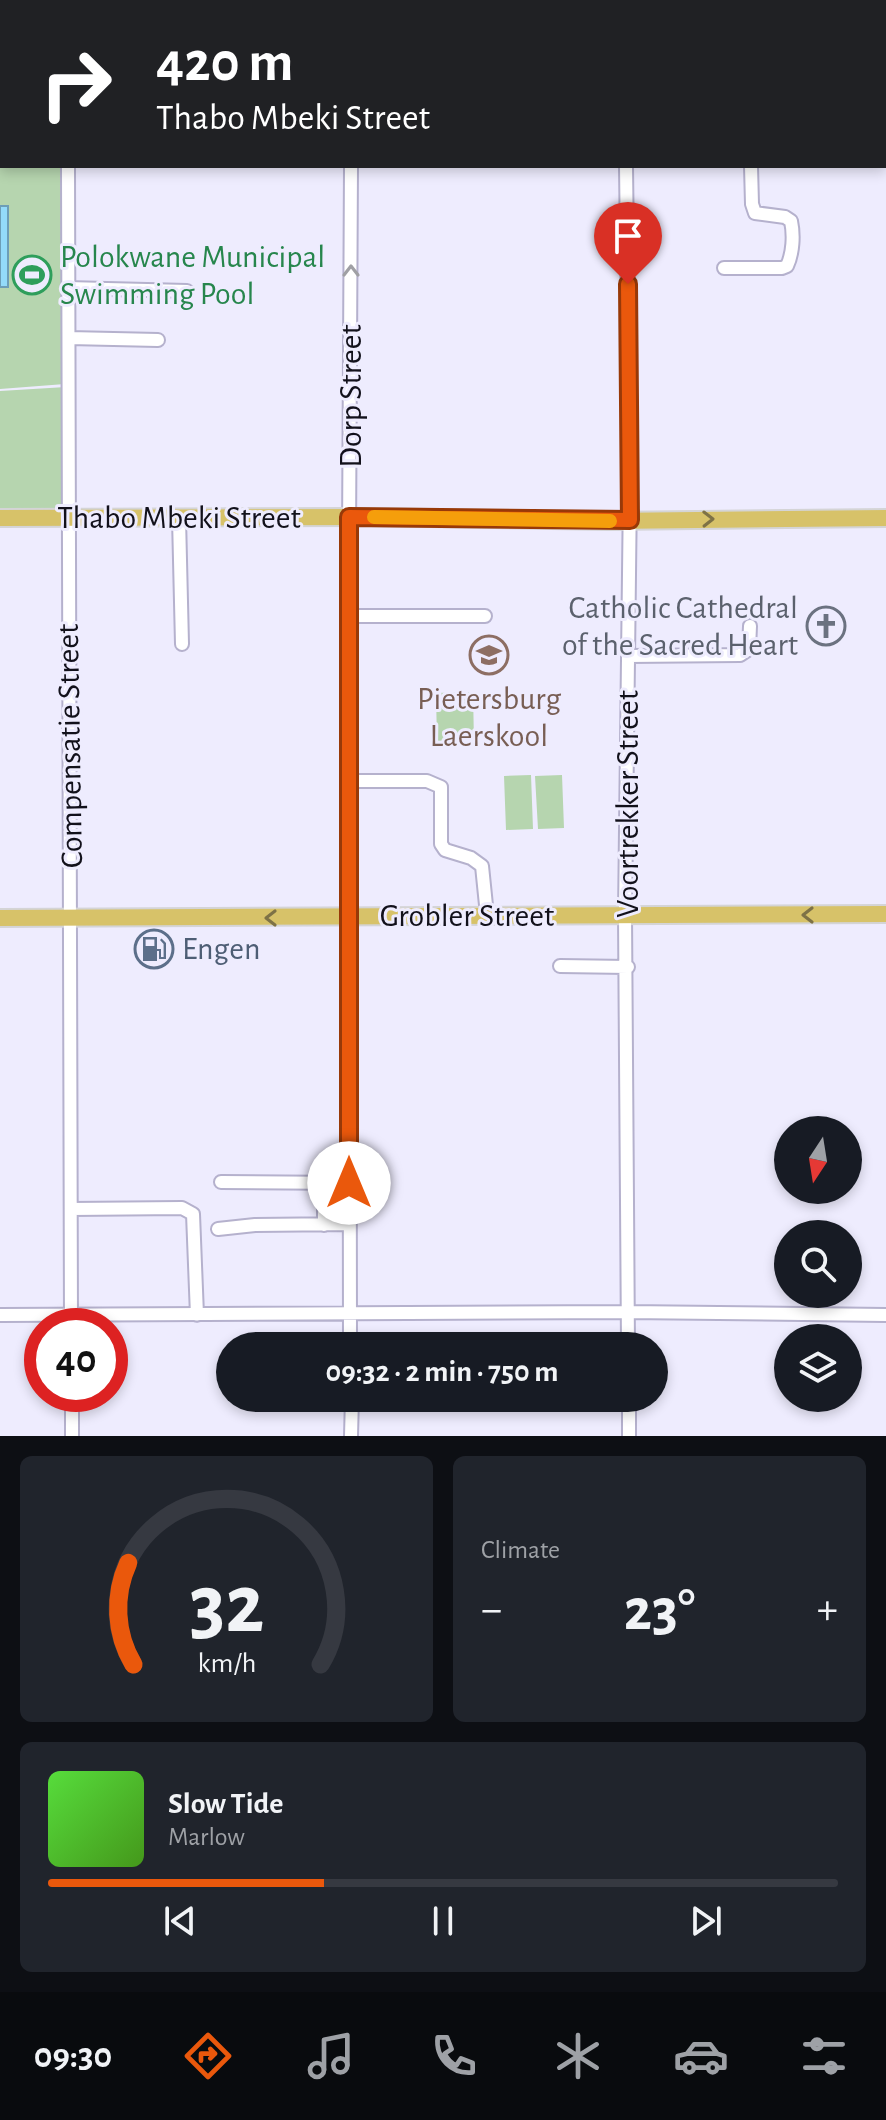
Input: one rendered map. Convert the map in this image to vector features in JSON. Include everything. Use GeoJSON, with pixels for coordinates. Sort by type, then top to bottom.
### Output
{"type":"FeatureCollection","features":[{"type":"Feature","properties":{"kind":"main road","name":"Thabo Mbeki Street"},"geometry":{"type":"LineString","coordinates":[[0,518],[886,518]]}},
{"type":"Feature","properties":{"kind":"main road","name":"Grobler Street"},"geometry":{"type":"LineString","coordinates":[[0,918],[886,914]]}},
{"type":"Feature","properties":{"kind":"street","name":"Compensatie Street"},"geometry":{"type":"LineString","coordinates":[[68,168],[71,1308]]}},
{"type":"Feature","properties":{"kind":"street","name":"Dorp Street"},"geometry":{"type":"LineString","coordinates":[[350,1332],[351,168]]}},
{"type":"Feature","properties":{"kind":"street","name":"Voortrekker Street"},"geometry":{"type":"LineString","coordinates":[[626,168],[630,520],[625,915],[628,967],[628,1332]]}},
{"type":"Feature","properties":{"kind":"street"},"geometry":{"type":"LineString","coordinates":[[724,268],[782,268],[790,261],[791,221],[785,217],[755,213],[751,168]]}},
{"type":"Feature","properties":{"kind":"street"},"geometry":{"type":"LineString","coordinates":[[67,288],[187,291]]}},
{"type":"Feature","properties":{"kind":"street"},"geometry":{"type":"LineString","coordinates":[[69,338],[158,340]]}},
{"type":"Feature","properties":{"kind":"street"},"geometry":{"type":"LineString","coordinates":[[179,518],[182,644]]}},
{"type":"Feature","properties":{"kind":"street"},"geometry":{"type":"LineString","coordinates":[[349,616],[485,616]]}},
{"type":"Feature","properties":{"kind":"street"},"geometry":{"type":"LineString","coordinates":[[628,656],[740,655],[749,649],[750,626]]}},
{"type":"Feature","properties":{"kind":"street"},"geometry":{"type":"LineString","coordinates":[[350,781],[427,781],[441,787],[441,844],[447,852],[471,858],[482,866],[487,915]]}},
{"type":"Feature","properties":{"kind":"street"},"geometry":{"type":"LineString","coordinates":[[560,966],[628,967]]}},
{"type":"Feature","properties":{"kind":"street"},"geometry":{"type":"LineString","coordinates":[[221,1182],[349,1183]]}},
{"type":"Feature","properties":{"kind":"street"},"geometry":{"type":"LineString","coordinates":[[324,1183],[324,1225]]}},
{"type":"Feature","properties":{"kind":"street"},"geometry":{"type":"LineString","coordinates":[[71,1209],[182,1208],[193,1214],[197,1315]]}},
{"type":"Feature","properties":{"kind":"street"},"geometry":{"type":"LineString","coordinates":[[218,1229],[349,1224]]}},
{"type":"Feature","properties":{"kind":"street"},"geometry":{"type":"LineString","coordinates":[[128,1318],[628,1312],[886,1315]]}},
{"type":"Feature","properties":{"kind":"street"},"geometry":{"type":"LineString","coordinates":[[0,1315],[24,1317]]}},
{"type":"Feature","properties":{"kind":"street"},"geometry":{"type":"LineString","coordinates":[[72,1412],[72,1436]]}},
{"type":"Feature","properties":{"kind":"street"},"geometry":{"type":"LineString","coordinates":[[351,1436],[352,1412]]}},
{"type":"Feature","properties":{"kind":"street"},"geometry":{"type":"LineString","coordinates":[[629,1412],[629,1436]]}},
{"type":"Feature","properties":{"kind":"green space","name":"Polokwane Municipal Swimming Pool"},"geometry":{"type":"Polygon","coordinates":[[[0,168],[64,168],[65,384],[0,389],[0,168]]]}},
{"type":"Feature","properties":{"kind":"green space"},"geometry":{"type":"Polygon","coordinates":[[[66,387],[67,509],[0,509],[0,391],[66,387]]]}},
{"type":"Feature","properties":{"kind":"green space"},"geometry":{"type":"Polygon","coordinates":[[[473,692],[474,743],[437,744],[436,693],[473,692]]]}},
{"type":"Feature","properties":{"kind":"green space"},"geometry":{"type":"Polygon","coordinates":[[[531,775],[533,829],[506,830],[504,776],[531,775]]]}},
{"type":"Feature","properties":{"kind":"green space"},"geometry":{"type":"Polygon","coordinates":[[[562,775],[564,828],[538,829],[535,776],[562,775]]]}},
{"type":"Feature","properties":{"kind":"water"},"geometry":{"type":"Polygon","coordinates":[[[0,206],[8,206],[8,287],[0,287],[0,206]]]}},
{"type":"Feature","properties":{"kind":"slow traffic"},"geometry":{"type":"LineString","coordinates":[[374,517],[610,521]]}},
{"type":"Feature","properties":{"kind":"place","name":"Polokwane Municipal Swimming Pool"},"geometry":{"type":"Point","coordinates":[32,275]}},
{"type":"Feature","properties":{"kind":"place","name":"Catholic Cathedral of the Sacred Heart"},"geometry":{"type":"Point","coordinates":[826,626]}},
{"type":"Feature","properties":{"kind":"place","name":"Pietersburg Laerskool"},"geometry":{"type":"Point","coordinates":[489,655]}},
{"type":"Feature","properties":{"kind":"place","name":"Engen"},"geometry":{"type":"Point","coordinates":[154,949]}},
{"type":"Feature","properties":{"kind":"route"},"geometry":{"type":"LineString","coordinates":[[349,1183],[349,517],[630,520],[628,284]]}}]}
